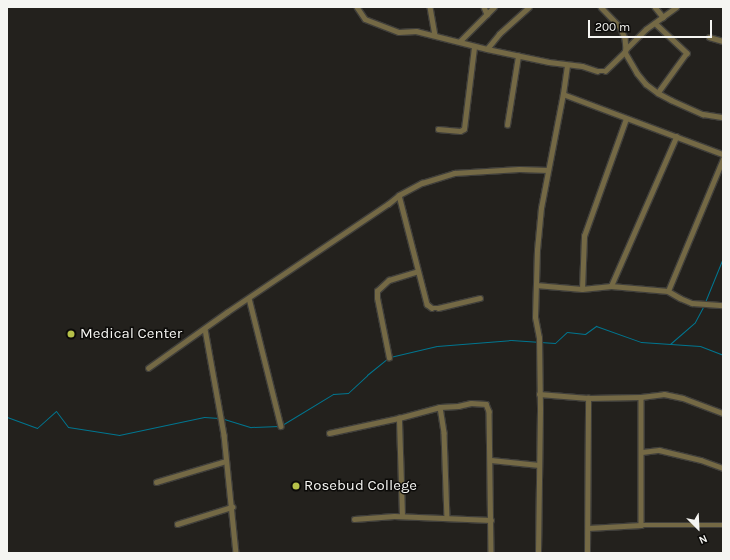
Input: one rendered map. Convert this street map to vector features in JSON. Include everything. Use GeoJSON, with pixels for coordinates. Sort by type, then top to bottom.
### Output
{"type":"FeatureCollection","features":[{"type":"Feature","properties":{"kind":"street"},"geometry":{"type":"LineString","coordinates":[[357,7],[365,19],[389,30],[399,32],[416,31],[460,41],[474,47],[518,56],[582,66],[602,72],[646,29],[676,7]]}},
{"type":"Feature","properties":{"kind":"street"},"geometry":{"type":"LineString","coordinates":[[430,7],[435,35]]}},
{"type":"Feature","properties":{"kind":"street"},"geometry":{"type":"LineString","coordinates":[[484,7],[487,14]]}},
{"type":"Feature","properties":{"kind":"street"},"geometry":{"type":"LineString","coordinates":[[460,41],[494,7]]}},
{"type":"Feature","properties":{"kind":"street"},"geometry":{"type":"LineString","coordinates":[[487,49],[504,29],[529,7]]}},
{"type":"Feature","properties":{"kind":"street"},"geometry":{"type":"LineString","coordinates":[[601,7],[624,33],[626,50],[637,73],[658,93],[703,114],[723,117]]}},
{"type":"Feature","properties":{"kind":"street"},"geometry":{"type":"LineString","coordinates":[[655,7],[663,18]]}},
{"type":"Feature","properties":{"kind":"street"},"geometry":{"type":"LineString","coordinates":[[655,23],[687,53],[658,93]]}},
{"type":"Feature","properties":{"kind":"street"},"geometry":{"type":"LineString","coordinates":[[709,37],[723,41]]}},
{"type":"Feature","properties":{"kind":"street"},"geometry":{"type":"LineString","coordinates":[[438,129],[460,131],[464,129],[474,47]]}},
{"type":"Feature","properties":{"kind":"street"},"geometry":{"type":"LineString","coordinates":[[507,125],[518,56]]}},
{"type":"Feature","properties":{"kind":"street"},"geometry":{"type":"LineString","coordinates":[[538,553],[540,353],[535,317],[539,229],[567,64]]}},
{"type":"Feature","properties":{"kind":"street"},"geometry":{"type":"LineString","coordinates":[[563,94],[626,119],[723,154]]}},
{"type":"Feature","properties":{"kind":"street"},"geometry":{"type":"LineString","coordinates":[[582,289],[584,236],[626,119]]}},
{"type":"Feature","properties":{"kind":"street"},"geometry":{"type":"LineString","coordinates":[[611,286],[676,137]]}},
{"type":"Feature","properties":{"kind":"street"},"geometry":{"type":"LineString","coordinates":[[668,290],[723,159]]}},
{"type":"Feature","properties":{"kind":"street"},"geometry":{"type":"LineString","coordinates":[[148,368],[204,328],[344,235],[399,195],[432,179],[454,173],[519,169],[548,170]]}},
{"type":"Feature","properties":{"kind":"street"},"geometry":{"type":"LineString","coordinates":[[399,195],[426,301],[432,308],[445,307],[480,298]]}},
{"type":"Feature","properties":{"kind":"street"},"geometry":{"type":"LineString","coordinates":[[389,358],[377,298],[377,291],[389,280],[418,271]]}},
{"type":"Feature","properties":{"kind":"street"},"geometry":{"type":"LineString","coordinates":[[536,285],[582,289],[611,286],[668,290],[680,298],[692,303],[723,305]]}},
{"type":"Feature","properties":{"kind":"street"},"geometry":{"type":"LineString","coordinates":[[250,298],[281,426]]}},
{"type":"Feature","properties":{"kind":"street"},"geometry":{"type":"LineString","coordinates":[[204,328],[224,435],[226,461],[230,478],[236,553]]}},
{"type":"Feature","properties":{"kind":"street"},"geometry":{"type":"LineString","coordinates":[[539,394],[588,398],[641,397],[653,394],[683,398],[723,413]]}},
{"type":"Feature","properties":{"kind":"street"},"geometry":{"type":"LineString","coordinates":[[641,397],[641,525]]}},
{"type":"Feature","properties":{"kind":"street"},"geometry":{"type":"LineString","coordinates":[[587,553],[588,398]]}},
{"type":"Feature","properties":{"kind":"street"},"geometry":{"type":"LineString","coordinates":[[329,433],[399,418],[440,407],[458,406],[477,402],[488,405],[491,460],[491,553]]}},
{"type":"Feature","properties":{"kind":"street"},"geometry":{"type":"LineString","coordinates":[[440,407],[444,433],[448,518]]}},
{"type":"Feature","properties":{"kind":"street"},"geometry":{"type":"LineString","coordinates":[[399,418],[402,516]]}},
{"type":"Feature","properties":{"kind":"street"},"geometry":{"type":"LineString","coordinates":[[642,452],[659,450],[701,460],[723,468]]}},
{"type":"Feature","properties":{"kind":"street"},"geometry":{"type":"LineString","coordinates":[[491,460],[539,465]]}},
{"type":"Feature","properties":{"kind":"street"},"geometry":{"type":"LineString","coordinates":[[156,482],[226,461]]}},
{"type":"Feature","properties":{"kind":"street"},"geometry":{"type":"LineString","coordinates":[[177,524],[232,507]]}},
{"type":"Feature","properties":{"kind":"street"},"geometry":{"type":"LineString","coordinates":[[354,519],[402,516],[491,520]]}},
{"type":"Feature","properties":{"kind":"street"},"geometry":{"type":"LineString","coordinates":[[588,528],[641,525],[723,525]]}},
{"type":"Feature","properties":{"kind":"waterway"},"geometry":{"type":"LineString","coordinates":[[705,302],[723,258]]}},
{"type":"Feature","properties":{"kind":"waterway"},"geometry":{"type":"LineString","coordinates":[[670,344],[695,322],[704,305]]}},
{"type":"Feature","properties":{"kind":"waterway"},"geometry":{"type":"LineString","coordinates":[[540,342],[555,343],[567,332],[585,334],[596,326],[641,342],[700,346],[723,355]]}},
{"type":"Feature","properties":{"kind":"waterway"},"geometry":{"type":"LineString","coordinates":[[390,357],[437,346],[511,340],[537,342]]}},
{"type":"Feature","properties":{"kind":"waterway"},"geometry":{"type":"LineString","coordinates":[[282,425],[333,394],[348,393],[387,359]]}},
{"type":"Feature","properties":{"kind":"waterway"},"geometry":{"type":"LineString","coordinates":[[7,417],[37,428],[56,411],[68,427],[119,435],[204,417],[219,418]]}},
{"type":"Feature","properties":{"kind":"waterway"},"geometry":{"type":"LineString","coordinates":[[224,419],[251,427],[279,426]]}},
{"type":"Feature","properties":{"kind":"place","name":"Medical Center"},"geometry":{"type":"Point","coordinates":[71,334]}},
{"type":"Feature","properties":{"kind":"place","name":"Rosebud College"},"geometry":{"type":"Point","coordinates":[296,486]}}]}
